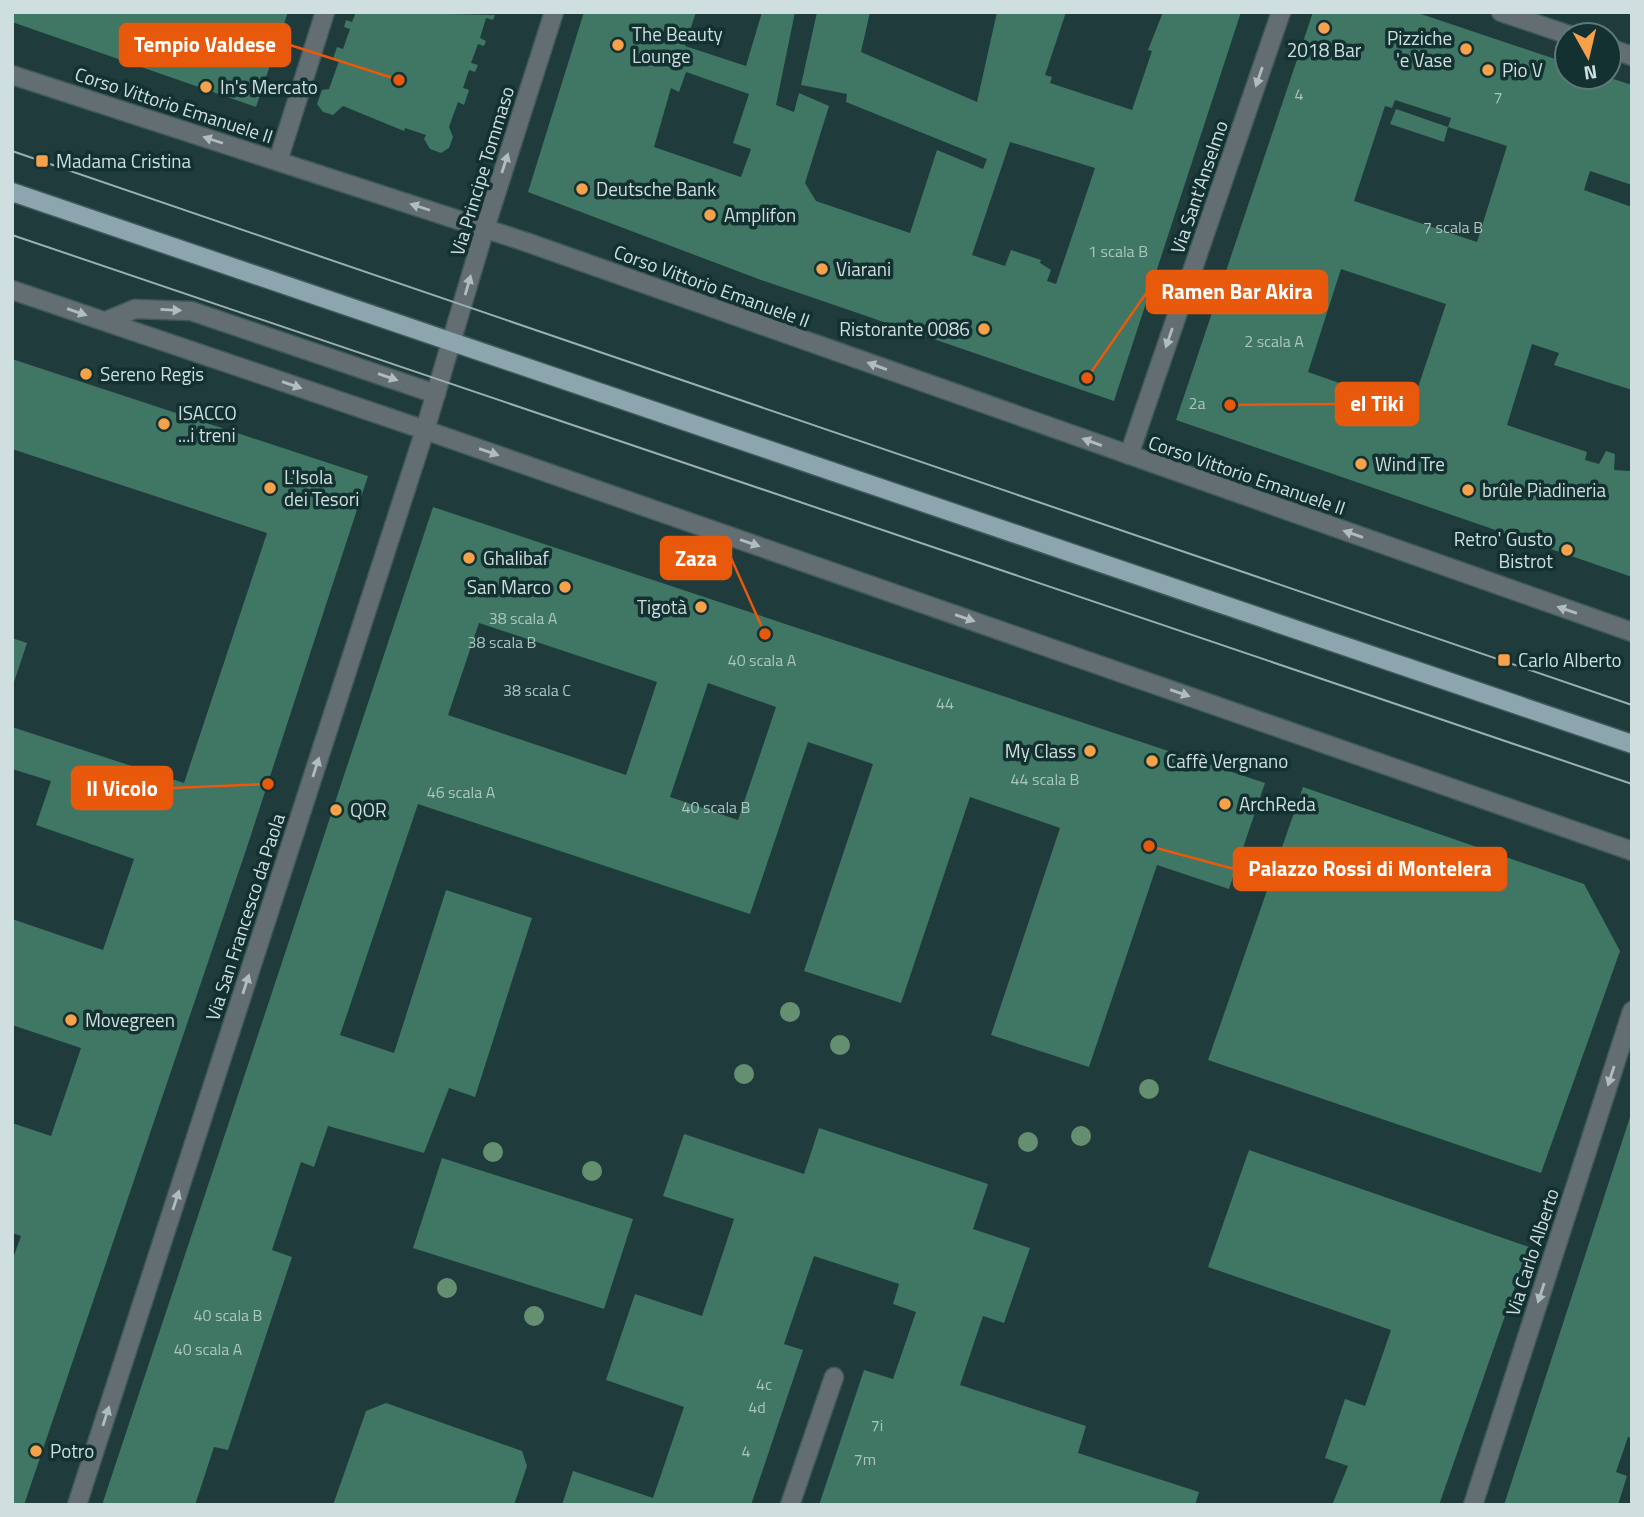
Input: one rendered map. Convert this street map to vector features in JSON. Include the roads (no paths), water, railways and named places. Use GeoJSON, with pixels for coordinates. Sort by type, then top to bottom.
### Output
{"type":"FeatureCollection","features":[{"type":"Feature","properties":{"kind":"main road"},"geometry":{"type":"LineString","coordinates":[[12,192],[1632,744]]}},
{"type":"Feature","properties":{"kind":"street"},"geometry":{"type":"LineString","coordinates":[[278,161],[325,12]]}},
{"type":"Feature","properties":{"kind":"street","name":"Via Principe Tommaso"},"geometry":{"type":"LineString","coordinates":[[452,343],[485,228],[554,12]]}},
{"type":"Feature","properties":{"kind":"street","name":"Via Sant'Anselmo"},"geometry":{"type":"LineString","coordinates":[[1129,455],[1281,12]]}},
{"type":"Feature","properties":{"kind":"street"},"geometry":{"type":"LineString","coordinates":[[1501,12],[1553,30]]}},
{"type":"Feature","properties":{"kind":"street","name":"Corso Vittorio Emanuele II"},"geometry":{"type":"LineString","coordinates":[[12,75],[485,228],[1632,632]]}},
{"type":"Feature","properties":{"kind":"street"},"geometry":{"type":"LineString","coordinates":[[12,290],[425,430],[1632,851]]}},
{"type":"Feature","properties":{"kind":"street"},"geometry":{"type":"LineString","coordinates":[[106,321],[135,309],[191,311],[436,394]]}},
{"type":"Feature","properties":{"kind":"street","name":"Via San Francesco da Paola"},"geometry":{"type":"LineString","coordinates":[[77,1505],[452,343]]}},
{"type":"Feature","properties":{"kind":"street","name":"Via Carlo Alberto"},"geometry":{"type":"LineString","coordinates":[[1473,1505],[1632,1011]]}},
{"type":"Feature","properties":{"kind":"street"},"geometry":{"type":"LineString","coordinates":[[790,1505],[834,1377]]}},
{"type":"Feature","properties":{"kind":"tram line"},"geometry":{"type":"LineString","coordinates":[[12,151],[1632,705]]}},
{"type":"Feature","properties":{"kind":"tram line"},"geometry":{"type":"LineString","coordinates":[[12,235],[1632,784]]}},
{"type":"Feature","properties":{"kind":"place","name":"2018 Bar"},"geometry":{"type":"Point","coordinates":[1324,28]}},
{"type":"Feature","properties":{"kind":"place","name":"The Beauty Lounge"},"geometry":{"type":"Point","coordinates":[618,45]}},
{"type":"Feature","properties":{"kind":"place","name":"Pizziche 'e Vase"},"geometry":{"type":"Point","coordinates":[1466,49]}},
{"type":"Feature","properties":{"kind":"place","name":"Pio V"},"geometry":{"type":"Point","coordinates":[1488,70]}},
{"type":"Feature","properties":{"kind":"place","name":"Tempio Valdese"},"geometry":{"type":"Point","coordinates":[399,80]}},
{"type":"Feature","properties":{"kind":"place","name":"In's Mercato"},"geometry":{"type":"Point","coordinates":[206,87]}},
{"type":"Feature","properties":{"kind":"place","name":"Madama Cristina"},"geometry":{"type":"Point","coordinates":[42,161]}},
{"type":"Feature","properties":{"kind":"place","name":"Deutsche Bank"},"geometry":{"type":"Point","coordinates":[582,189]}},
{"type":"Feature","properties":{"kind":"place","name":"Amplifon"},"geometry":{"type":"Point","coordinates":[710,215]}},
{"type":"Feature","properties":{"kind":"place","name":"Viarani"},"geometry":{"type":"Point","coordinates":[822,269]}},
{"type":"Feature","properties":{"kind":"place","name":"Ristorante 0086"},"geometry":{"type":"Point","coordinates":[984,329]}},
{"type":"Feature","properties":{"kind":"place","name":"Sereno Regis"},"geometry":{"type":"Point","coordinates":[86,374]}},
{"type":"Feature","properties":{"kind":"place","name":"Ramen Bar Akira"},"geometry":{"type":"Point","coordinates":[1087,378]}},
{"type":"Feature","properties":{"kind":"place","name":"el Tiki"},"geometry":{"type":"Point","coordinates":[1230,405]}},
{"type":"Feature","properties":{"kind":"place","name":"ISACCO ...i treni"},"geometry":{"type":"Point","coordinates":[164,424]}},
{"type":"Feature","properties":{"kind":"place","name":"Wind Tre"},"geometry":{"type":"Point","coordinates":[1361,464]}},
{"type":"Feature","properties":{"kind":"place","name":"L'Isola dei Tesori"},"geometry":{"type":"Point","coordinates":[270,488]}},
{"type":"Feature","properties":{"kind":"place","name":"brûle Piadineria"},"geometry":{"type":"Point","coordinates":[1468,490]}},
{"type":"Feature","properties":{"kind":"place","name":"Retro' Gusto Bistrot"},"geometry":{"type":"Point","coordinates":[1567,550]}},
{"type":"Feature","properties":{"kind":"place","name":"Ghalibaf"},"geometry":{"type":"Point","coordinates":[469,558]}},
{"type":"Feature","properties":{"kind":"place","name":"San Marco"},"geometry":{"type":"Point","coordinates":[565,587]}},
{"type":"Feature","properties":{"kind":"place","name":"Tigotà"},"geometry":{"type":"Point","coordinates":[701,607]}},
{"type":"Feature","properties":{"kind":"place","name":"Zaza"},"geometry":{"type":"Point","coordinates":[765,634]}},
{"type":"Feature","properties":{"kind":"place","name":"Carlo Alberto"},"geometry":{"type":"Point","coordinates":[1504,660]}},
{"type":"Feature","properties":{"kind":"place","name":"My Class"},"geometry":{"type":"Point","coordinates":[1090,751]}},
{"type":"Feature","properties":{"kind":"place","name":"Caffè Vergnano"},"geometry":{"type":"Point","coordinates":[1152,761]}},
{"type":"Feature","properties":{"kind":"place","name":"Il Vicolo"},"geometry":{"type":"Point","coordinates":[268,784]}},
{"type":"Feature","properties":{"kind":"place","name":"ArchReda"},"geometry":{"type":"Point","coordinates":[1225,804]}},
{"type":"Feature","properties":{"kind":"place","name":"QOR"},"geometry":{"type":"Point","coordinates":[336,810]}},
{"type":"Feature","properties":{"kind":"place","name":"Palazzo Rossi di Montelera"},"geometry":{"type":"Point","coordinates":[1149,846]}},
{"type":"Feature","properties":{"kind":"place","name":"Movegreen"},"geometry":{"type":"Point","coordinates":[71,1020]}},
{"type":"Feature","properties":{"kind":"place","name":"Potro"},"geometry":{"type":"Point","coordinates":[36,1451]}}]}
